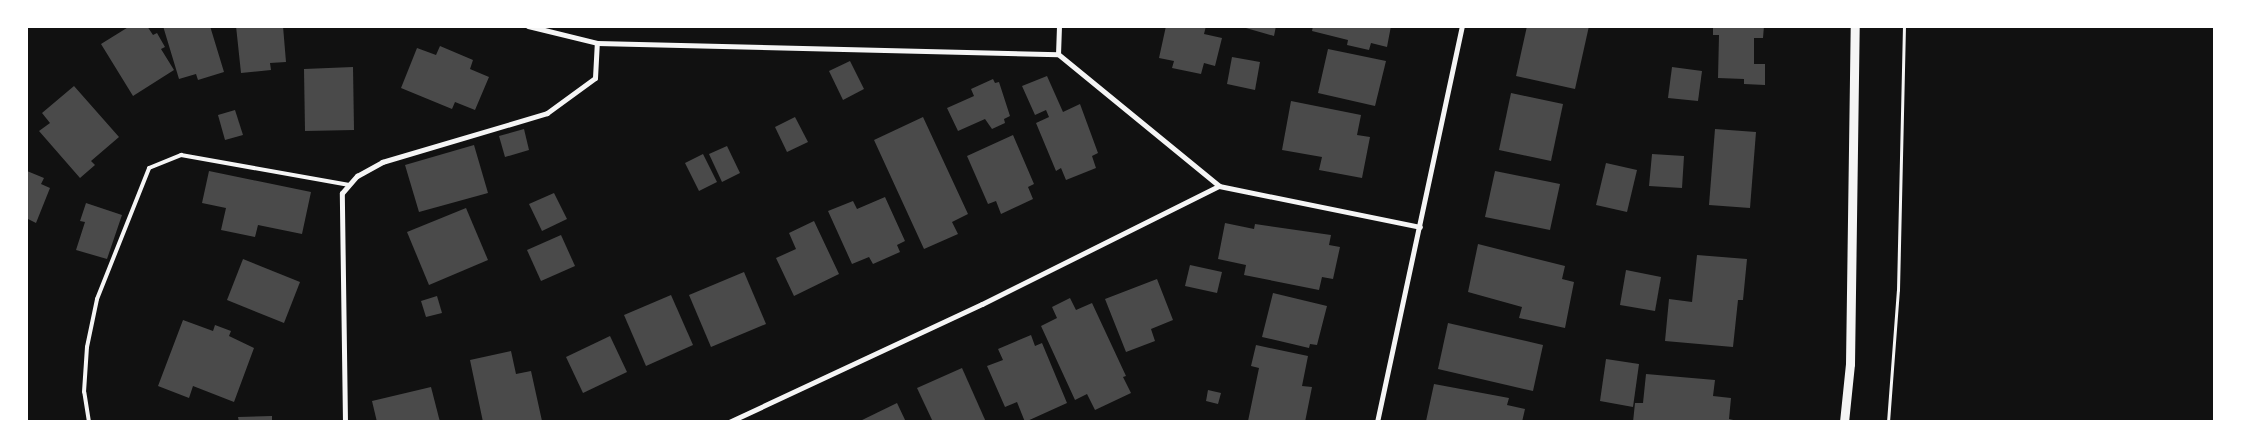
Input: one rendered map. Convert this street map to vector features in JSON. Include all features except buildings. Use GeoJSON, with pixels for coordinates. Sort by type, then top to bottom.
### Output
{"type":"FeatureCollection","features":[{"type":"Feature","properties":{"kind":"street"},"geometry":{"type":"LineString","coordinates":[[528,26],[597,43],[1058,54],[1219,186],[1420,227]]}},
{"type":"Feature","properties":{"kind":"street"},"geometry":{"type":"LineString","coordinates":[[1058,54],[1059,26]]}},
{"type":"Feature","properties":{"kind":"street"},"geometry":{"type":"LineString","coordinates":[[1377,422],[1462,26]]}},
{"type":"Feature","properties":{"kind":"street"},"geometry":{"type":"LineString","coordinates":[[1844,422],[1850,364],[1855,26]]}},
{"type":"Feature","properties":{"kind":"street"},"geometry":{"type":"LineString","coordinates":[[346,422],[342,193],[357,176],[382,162],[547,114],[595,78],[597,43]]}},
{"type":"Feature","properties":{"kind":"street"},"geometry":{"type":"LineString","coordinates":[[729,422],[982,304],[1219,186]]}},
{"type":"Feature","properties":{"kind":"lane"},"geometry":{"type":"LineString","coordinates":[[89,422],[84,392],[87,347],[97,299],[149,168],[181,155],[349,185]]}},
{"type":"Feature","properties":{"kind":"path"},"geometry":{"type":"LineString","coordinates":[[1888,422],[1898,290],[1904,26]]}}]}
